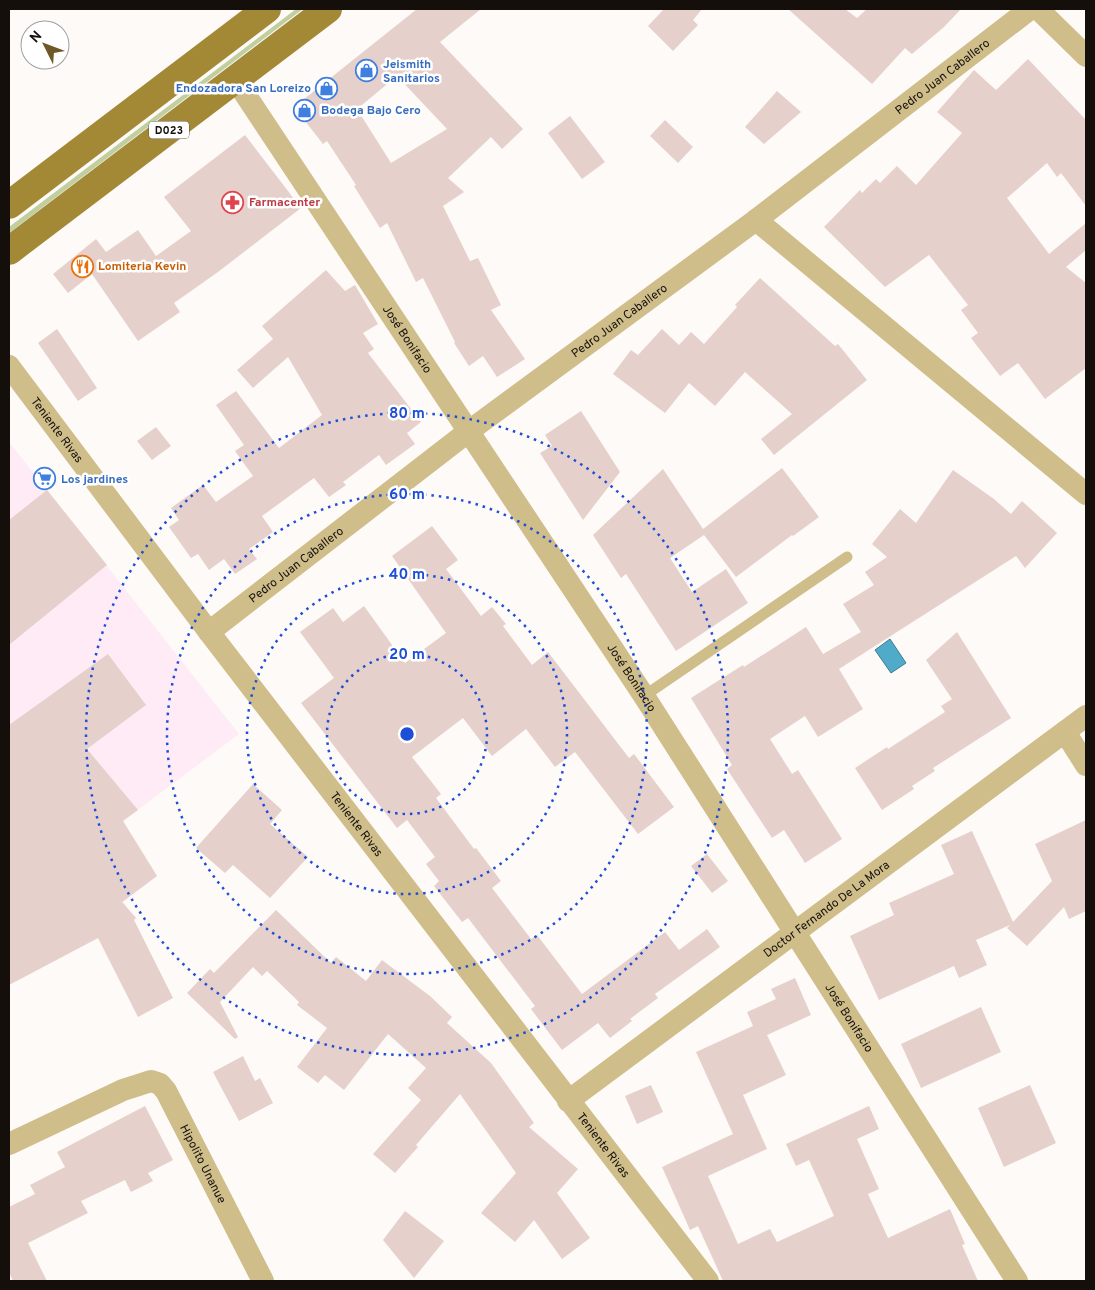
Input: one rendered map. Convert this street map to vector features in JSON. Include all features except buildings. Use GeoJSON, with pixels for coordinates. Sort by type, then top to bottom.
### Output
{"type":"FeatureCollection","features":[{"type":"Feature","properties":{"kind":"main road","name":"D023"},"geometry":{"type":"LineString","coordinates":[[9,205],[267,9]]}},
{"type":"Feature","properties":{"kind":"main road","name":"D023"},"geometry":{"type":"LineString","coordinates":[[9,252],[328,9]]}},
{"type":"Feature","properties":{"kind":"street","name":"Pedro Juan Caballero"},"geometry":{"type":"LineString","coordinates":[[209,632],[469,431],[756,220],[1030,9]]}},
{"type":"Feature","properties":{"kind":"street"},"geometry":{"type":"LineString","coordinates":[[1038,9],[1086,56]]}},
{"type":"Feature","properties":{"kind":"street","name":"José Bonifacio"},"geometry":{"type":"LineString","coordinates":[[235,80],[644,696],[1017,1281]]}},
{"type":"Feature","properties":{"kind":"street"},"geometry":{"type":"LineString","coordinates":[[756,220],[1086,494]]}},
{"type":"Feature","properties":{"kind":"street","name":"Teniente Rivas"},"geometry":{"type":"LineString","coordinates":[[9,366],[209,632],[708,1281]]}},
{"type":"Feature","properties":{"kind":"street","name":"Doctor Fernando De La Mora"},"geometry":{"type":"LineString","coordinates":[[568,1101],[1086,716]]}},
{"type":"Feature","properties":{"kind":"street"},"geometry":{"type":"LineString","coordinates":[[1065,732],[1086,765]]}},
{"type":"Feature","properties":{"kind":"street","name":"Hipolito Unanue"},"geometry":{"type":"LineString","coordinates":[[9,1144],[123,1090],[151,1080],[160,1084],[166,1091],[263,1281]]}},
{"type":"Feature","properties":{"kind":"lane"},"geometry":{"type":"LineString","coordinates":[[644,696],[847,557]]}},
{"type":"Feature","properties":{"kind":"shaded area"},"geometry":{"type":"Polygon","coordinates":[[[9,442],[239,734],[123,821],[157,876],[123,902],[136,918],[9,985],[9,442]]]}},
{"type":"Feature","properties":{"kind":"green space"},"geometry":{"type":"Polygon","coordinates":[[[296,9],[303,9],[9,233],[9,227],[296,9]]]}},
{"type":"Feature","properties":{"kind":"water"},"geometry":{"type":"Polygon","coordinates":[[[890,639],[906,663],[891,673],[875,650],[890,639]]]}},
{"type":"Feature","properties":{"kind":"place","name":"Jeismith Sanitarios"},"geometry":{"type":"Point","coordinates":[367,71]}},
{"type":"Feature","properties":{"kind":"place","name":"Endozadora San Loreizo"},"geometry":{"type":"Point","coordinates":[327,88]}},
{"type":"Feature","properties":{"kind":"place","name":"Bodega Bajo Cero"},"geometry":{"type":"Point","coordinates":[305,110]}},
{"type":"Feature","properties":{"kind":"place","name":"Farmacenter"},"geometry":{"type":"Point","coordinates":[233,202]}},
{"type":"Feature","properties":{"kind":"place","name":"Lomiteria Kevin"},"geometry":{"type":"Point","coordinates":[82,266]}},
{"type":"Feature","properties":{"kind":"place","name":"Los jardines"},"geometry":{"type":"Point","coordinates":[45,479]}}]}
